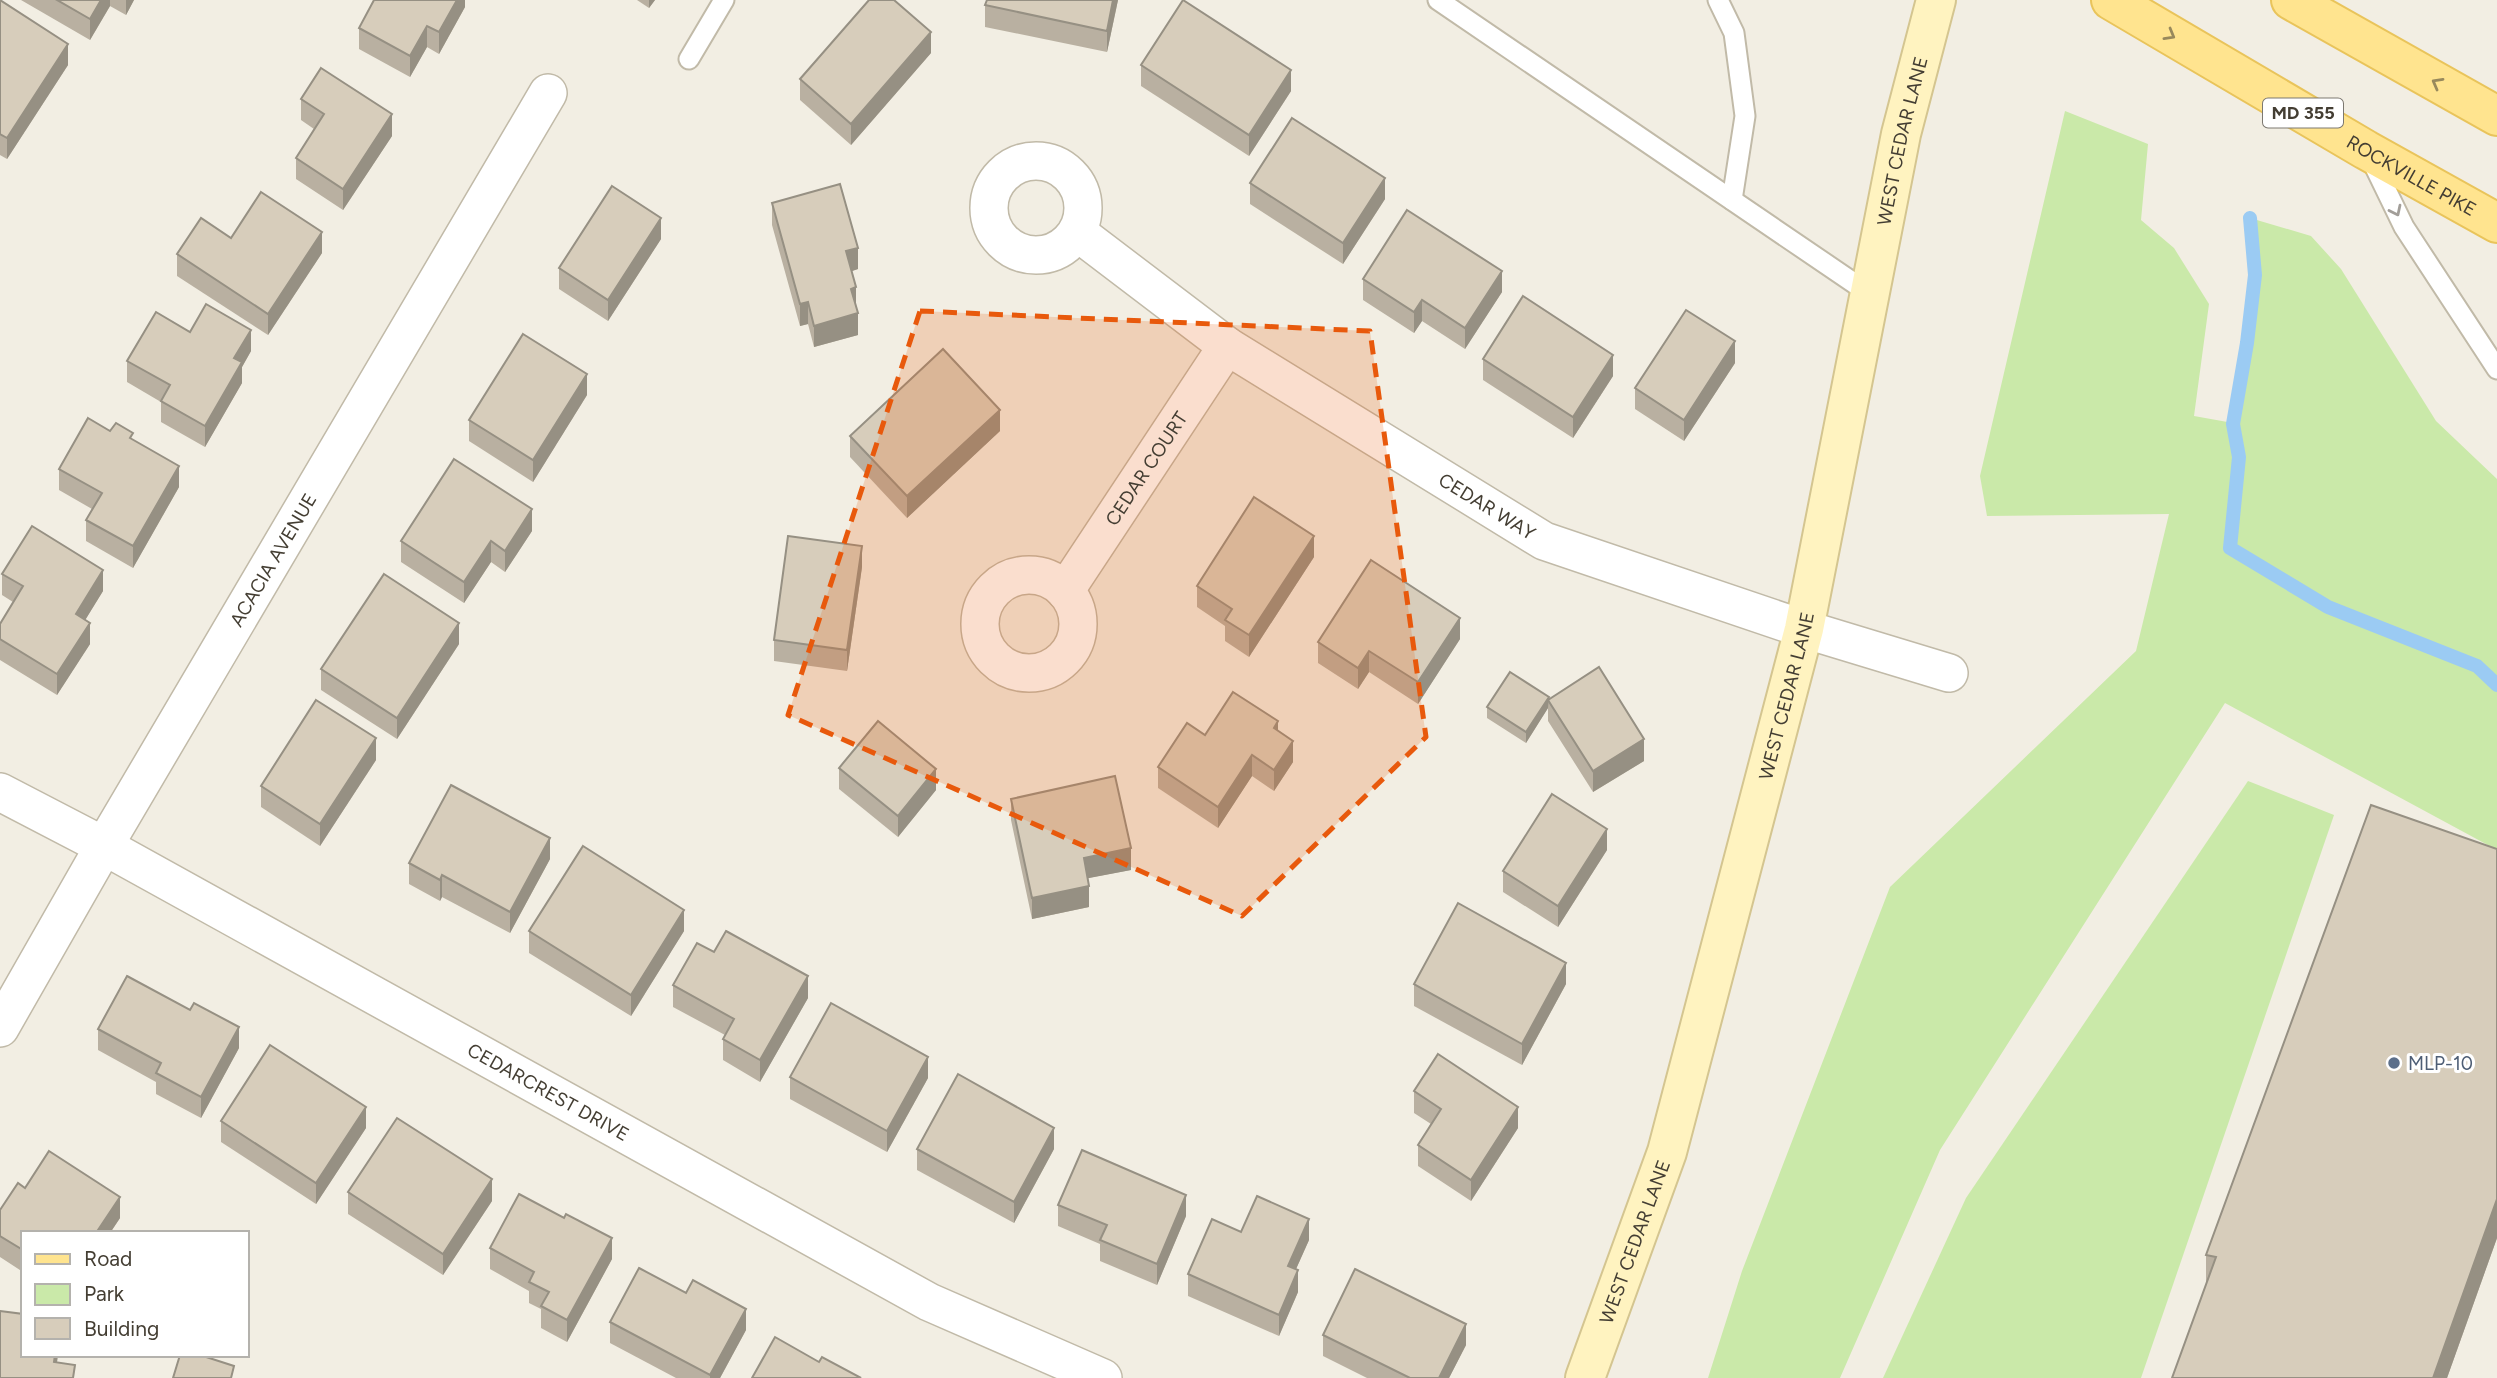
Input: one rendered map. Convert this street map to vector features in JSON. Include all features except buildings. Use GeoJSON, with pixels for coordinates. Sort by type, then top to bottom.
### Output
{"type":"FeatureCollection","features":[{"type":"Feature","properties":{"kind":"main road","name":"WEST CEDAR LANE"},"geometry":{"type":"LineString","coordinates":[[1585,1378],[1667,1152],[1804,629],[1901,134],[1937,0]]}},
{"type":"Feature","properties":{"kind":"main road","name":"ROCKVILLE PIKE"},"geometry":{"type":"LineString","coordinates":[[2111,0],[2366,150],[2497,223]]}},
{"type":"Feature","properties":{"kind":"main road"},"geometry":{"type":"LineString","coordinates":[[2291,0],[2497,116]]}},
{"type":"Feature","properties":{"kind":"street","name":"ACACIA AVENUE"},"geometry":{"type":"LineString","coordinates":[[0,1028],[104,846],[548,93]]}},
{"type":"Feature","properties":{"kind":"street","name":"CEDAR WAY"},"geometry":{"type":"LineString","coordinates":[[1077,232],[1227,346],[1544,541],[1804,629],[1948,673]]}},
{"type":"Feature","properties":{"kind":"street","name":"CEDAR COURT"},"geometry":{"type":"LineString","coordinates":[[1065,591],[1227,346]]}},
{"type":"Feature","properties":{"kind":"street","name":"CEDARCREST DRIVE"},"geometry":{"type":"LineString","coordinates":[[0,792],[104,846],[929,1302],[1103,1378]]}},
{"type":"Feature","properties":{"kind":"lane"},"geometry":{"type":"LineString","coordinates":[[689,58],[724,0]]}},
{"type":"Feature","properties":{"kind":"lane"},"geometry":{"type":"LineString","coordinates":[[1438,0],[1870,294]]}},
{"type":"Feature","properties":{"kind":"lane"},"geometry":{"type":"LineString","coordinates":[[1718,0],[1734,33],[1745,116],[1732,200]]}},
{"type":"Feature","properties":{"kind":"lane"},"geometry":{"type":"LineString","coordinates":[[2366,150],[2404,227],[2497,369]]}},
{"type":"Feature","properties":{"kind":"highlighted area"},"geometry":{"type":"Polygon","coordinates":[[[920,311],[1370,331],[1426,737],[1242,916],[788,715],[920,311]]]}},
{"type":"Feature","properties":{"kind":"green space"},"geometry":{"type":"Polygon","coordinates":[[[2065,111],[2148,144],[2141,220],[2174,248],[2209,304],[2194,416],[2233,423],[2255,275],[2250,218],[2311,236],[2341,269],[2436,421],[2497,479],[2497,850],[2225,703],[1940,1150],[1840,1378],[1708,1378],[1742,1271],[1890,887],[2136,651],[2169,514],[1987,516],[1980,476],[2065,111]]]}},
{"type":"Feature","properties":{"kind":"green space"},"geometry":{"type":"Polygon","coordinates":[[[2248,781],[2334,815],[2141,1378],[1883,1378],[1966,1198],[2248,781]]]}},
{"type":"Feature","properties":{"kind":"waterway"},"geometry":{"type":"LineString","coordinates":[[2250,218],[2255,275],[2233,424],[2239,457],[2230,548],[2328,607],[2477,666],[2497,685]]}},
{"type":"Feature","properties":{"kind":"place","name":"MLP-10"},"geometry":{"type":"Point","coordinates":[2394,1063]}}]}
